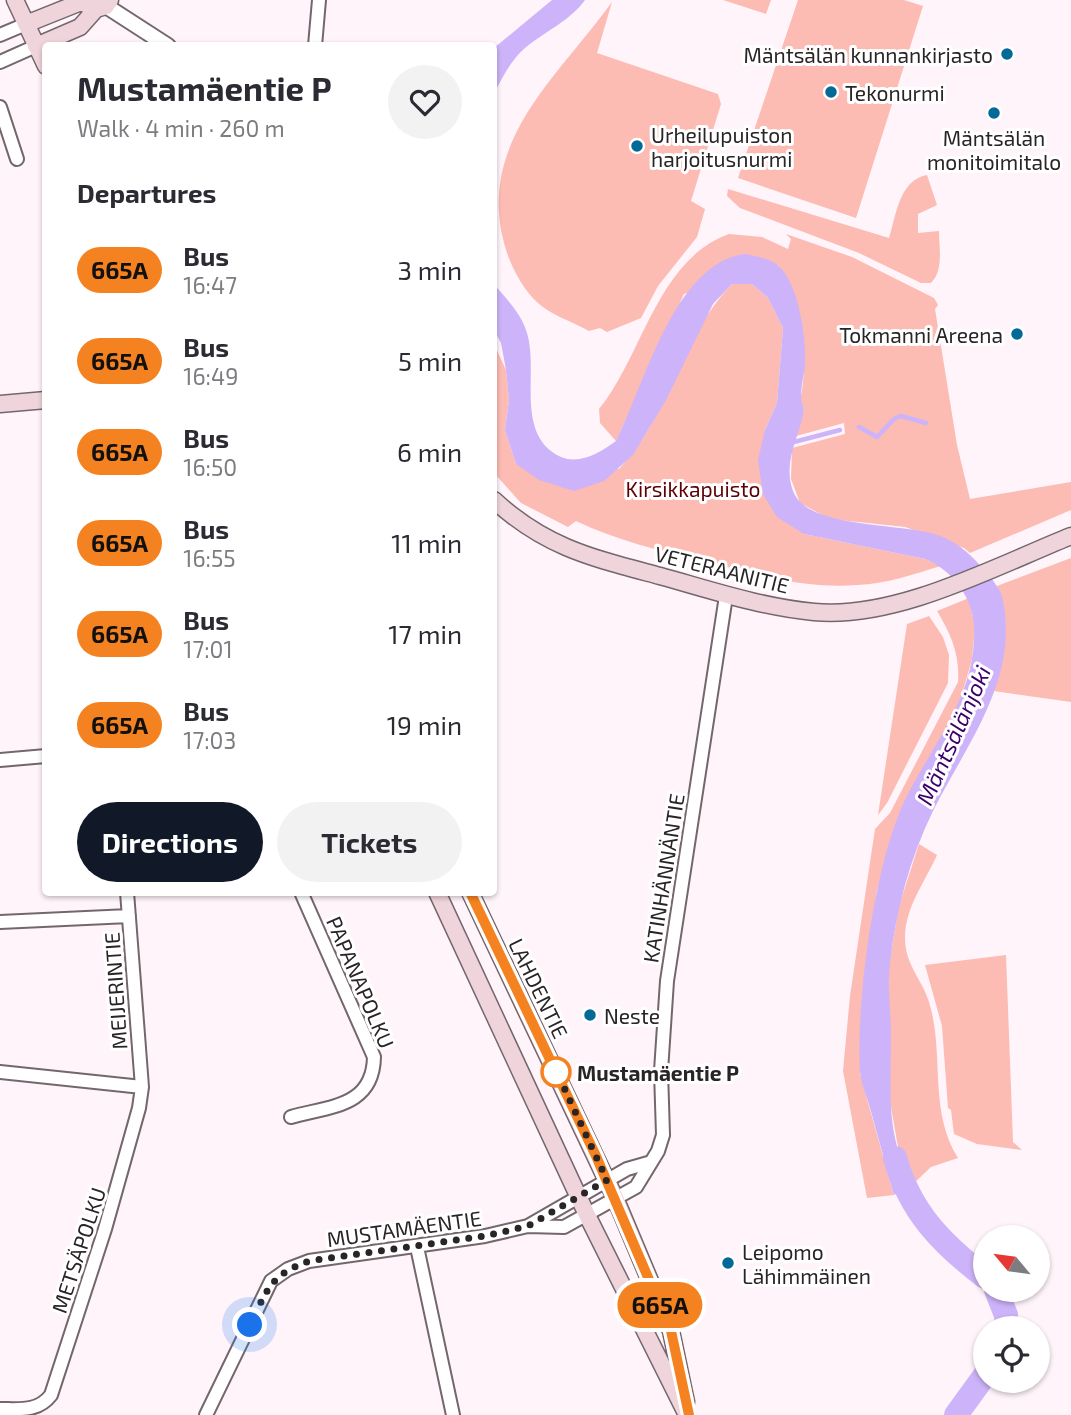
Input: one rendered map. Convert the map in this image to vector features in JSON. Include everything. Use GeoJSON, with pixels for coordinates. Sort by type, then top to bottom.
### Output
{"type":"FeatureCollection","features":[{"type":"Feature","properties":{"kind":"main road"},"geometry":{"type":"LineString","coordinates":[[15,0],[42,58]]}},
{"type":"Feature","properties":{"kind":"main road"},"geometry":{"type":"LineString","coordinates":[[26,24],[46,7],[80,2],[104,5]]}},
{"type":"Feature","properties":{"kind":"main road"},"geometry":{"type":"LineString","coordinates":[[46,7],[63,41],[104,5]]}},
{"type":"Feature","properties":{"kind":"main road"},"geometry":{"type":"LineString","coordinates":[[36,46],[42,45]]}},
{"type":"Feature","properties":{"kind":"main road"},"geometry":{"type":"LineString","coordinates":[[0,404],[42,400]]}},
{"type":"Feature","properties":{"kind":"main road","name":"VETERAANITIE"},"geometry":{"type":"LineString","coordinates":[[497,503],[534,534],[565,548],[726,596],[816,612],[843,612],[901,603],[1071,536]]}},
{"type":"Feature","properties":{"kind":"main road","name":"LAHDENTIE"},"geometry":{"type":"LineString","coordinates":[[439,896],[587,1215],[688,1415]]}},
{"type":"Feature","properties":{"kind":"main road","name":"LAHDENTIE"},"geometry":{"type":"LineString","coordinates":[[472,896],[607,1180],[671,1331],[688,1415]]}},
{"type":"Feature","properties":{"kind":"street"},"geometry":{"type":"LineString","coordinates":[[315,42],[319,0]]}},
{"type":"Feature","properties":{"kind":"street"},"geometry":{"type":"LineString","coordinates":[[104,5],[162,42]]}},
{"type":"Feature","properties":{"kind":"street"},"geometry":{"type":"LineString","coordinates":[[0,35],[26,24]]}},
{"type":"Feature","properties":{"kind":"street"},"geometry":{"type":"LineString","coordinates":[[0,62],[36,46]]}},
{"type":"Feature","properties":{"kind":"street"},"geometry":{"type":"LineString","coordinates":[[0,107],[17,159]]}},
{"type":"Feature","properties":{"kind":"street","name":"KATINHÄNNÄNTIE"},"geometry":{"type":"LineString","coordinates":[[587,1215],[636,1187],[663,1135],[661,1071],[667,981],[726,596]]}},
{"type":"Feature","properties":{"kind":"street"},"geometry":{"type":"LineString","coordinates":[[0,760],[42,756]]}},
{"type":"Feature","properties":{"kind":"street","name":"MEIJERINTIE"},"geometry":{"type":"LineString","coordinates":[[127,896],[142,1087]]}},
{"type":"Feature","properties":{"kind":"street","name":"PAPANAPOLKU"},"geometry":{"type":"LineString","coordinates":[[291,1117],[357,1098],[368,1087],[374,1074],[374,1057],[303,896]]}},
{"type":"Feature","properties":{"kind":"street"},"geometry":{"type":"LineString","coordinates":[[0,922],[129,916]]}},
{"type":"Feature","properties":{"kind":"street"},"geometry":{"type":"LineString","coordinates":[[0,1072],[142,1087]]}},
{"type":"Feature","properties":{"kind":"street","name":"METSÄPOLKU"},"geometry":{"type":"LineString","coordinates":[[0,1409],[29,1410],[45,1403],[51,1395],[134,1133],[142,1087]]}},
{"type":"Feature","properties":{"kind":"street"},"geometry":{"type":"LineString","coordinates":[[607,1180],[648,1163]]}},
{"type":"Feature","properties":{"kind":"street","name":"MUSTAMÄENTIE"},"geometry":{"type":"LineString","coordinates":[[528,1226],[607,1180]]}},
{"type":"Feature","properties":{"kind":"street","name":"MUSTAMÄENTIE"},"geometry":{"type":"LineString","coordinates":[[206,1415],[271,1281],[288,1269],[309,1261],[416,1247],[528,1226],[564,1227],[587,1215]]}},
{"type":"Feature","properties":{"kind":"street"},"geometry":{"type":"LineString","coordinates":[[416,1247],[453,1415]]}},
{"type":"Feature","properties":{"kind":"green space"},"geometry":{"type":"Polygon","coordinates":[[[723,0],[771,0],[766,14],[723,0]]]}},
{"type":"Feature","properties":{"kind":"green space","name":"Tekonurmi"},"geometry":{"type":"Polygon","coordinates":[[[798,0],[904,0],[923,6],[856,218],[738,178],[798,0]]]}},
{"type":"Feature","properties":{"kind":"green space"},"geometry":{"type":"Polygon","coordinates":[[[612,2],[597,53],[718,94],[721,104],[691,201],[705,209],[697,237],[658,286],[641,318],[607,332],[600,328],[589,331],[549,311],[532,297],[509,259],[499,206],[502,173],[512,142],[528,112],[612,2]]]}},
{"type":"Feature","properties":{"kind":"green space"},"geometry":{"type":"Polygon","coordinates":[[[927,175],[937,205],[918,214],[918,233],[939,231],[938,272],[931,283],[921,283],[859,253],[740,208],[727,196],[728,189],[889,238],[905,191],[918,178],[927,175]]]}},
{"type":"Feature","properties":{"kind":"green space"},"geometry":{"type":"Polygon","coordinates":[[[729,234],[762,237],[788,249],[791,239],[786,234],[852,257],[934,298],[938,305],[935,309],[957,445],[970,499],[1071,482],[1071,510],[970,553],[964,548],[905,527],[830,519],[800,503],[791,479],[792,448],[845,434],[844,423],[796,436],[804,409],[800,402],[804,348],[799,315],[778,265],[684,294],[616,441],[600,423],[599,409],[628,363],[653,311],[684,265],[705,247],[729,234]]]}},
{"type":"Feature","properties":{"kind":"green space","name":"Kirsikkapuisto"},"geometry":{"type":"Polygon","coordinates":[[[732,284],[752,284],[768,298],[783,328],[777,403],[765,430],[804,534],[925,559],[941,566],[879,583],[837,586],[798,583],[638,544],[576,521],[568,527],[521,503],[497,476],[497,350],[506,370],[509,400],[505,430],[516,464],[619,469],[651,425],[687,351],[715,305],[732,284]]]}},
{"type":"Feature","properties":{"kind":"green space"},"geometry":{"type":"Polygon","coordinates":[[[1071,558],[1071,702],[994,691],[1005,638],[1002,599],[997,586],[1071,558]]]}},
{"type":"Feature","properties":{"kind":"green space"},"geometry":{"type":"Polygon","coordinates":[[[969,598],[975,627],[972,659],[957,712],[904,803],[877,890],[865,975],[860,1074],[894,1195],[867,1198],[843,1071],[850,996],[875,829],[890,813],[958,682],[954,645],[937,611],[969,598]]]}},
{"type":"Feature","properties":{"kind":"green space"},"geometry":{"type":"Polygon","coordinates":[[[929,616],[943,637],[949,655],[948,683],[887,803],[878,815],[907,624],[929,616]]]}},
{"type":"Feature","properties":{"kind":"green space"},"geometry":{"type":"Polygon","coordinates":[[[919,844],[937,855],[908,916],[906,948],[929,1002],[934,1022],[943,1121],[958,1158],[931,1167],[912,1185],[901,1164],[888,1090],[889,965],[899,906],[919,844]]]}},
{"type":"Feature","properties":{"kind":"green space"},"geometry":{"type":"Polygon","coordinates":[[[1006,955],[1013,1142],[1022,1150],[977,1144],[954,1134],[951,1110],[948,1108],[942,1026],[925,965],[1006,955]]]}},
{"type":"Feature","properties":{"kind":"water"},"geometry":{"type":"Polygon","coordinates":[[[552,0],[585,0],[572,14],[520,53],[497,88],[497,46],[552,0]]]}},
{"type":"Feature","properties":{"kind":"water"},"geometry":{"type":"Polygon","coordinates":[[[745,254],[769,260],[784,271],[795,295],[805,350],[801,392],[804,409],[791,459],[790,480],[793,491],[802,504],[817,513],[837,519],[943,537],[961,547],[975,560],[996,584],[1003,601],[1006,630],[997,685],[974,736],[925,829],[905,885],[896,924],[889,981],[891,1112],[897,1147],[912,1185],[894,1195],[861,1077],[864,972],[876,897],[893,829],[915,781],[951,719],[968,675],[973,652],[974,627],[970,605],[965,595],[952,577],[925,559],[804,534],[777,517],[763,494],[758,460],[765,430],[777,403],[783,328],[768,298],[752,284],[732,284],[713,304],[666,400],[633,455],[604,481],[574,491],[539,480],[516,464],[505,430],[509,400],[501,343],[497,336],[497,288],[517,313],[527,333],[531,402],[538,434],[547,447],[561,457],[576,459],[597,453],[616,441],[651,359],[681,302],[699,279],[720,262],[745,254]]]}},
{"type":"Feature","properties":{"kind":"waterway"},"geometry":{"type":"LineString","coordinates":[[859,427],[877,437],[894,419],[901,416],[926,423]]}},
{"type":"Feature","properties":{"kind":"waterway"},"geometry":{"type":"LineString","coordinates":[[790,443],[840,430]]}},
{"type":"Feature","properties":{"kind":"waterway","name":"Mäntsälänjoki"},"geometry":{"type":"LineString","coordinates":[[895,1158],[909,1195],[919,1211],[942,1239],[973,1267]]}},
{"type":"Feature","properties":{"kind":"waterway","name":"Mäntsälänjoki"},"geometry":{"type":"LineString","coordinates":[[1001,1302],[1006,1316]]}},
{"type":"Feature","properties":{"kind":"waterway","name":"Mäntsälänjoki"},"geometry":{"type":"LineString","coordinates":[[956,1415],[973,1392]]}},
{"type":"Feature","properties":{"kind":"bus line","name":"665A"},"geometry":{"type":"LineString","coordinates":[[472,896],[596,1156],[671,1331],[689,1415]]}},
{"type":"Feature","properties":{"kind":"place","name":"Mäntsälän kunnankirjasto"},"geometry":{"type":"Point","coordinates":[1007,54]}},
{"type":"Feature","properties":{"kind":"place","name":"Tekonurmi"},"geometry":{"type":"Point","coordinates":[831,92]}},
{"type":"Feature","properties":{"kind":"place","name":"Mäntsälän monitoimitalo"},"geometry":{"type":"Point","coordinates":[994,113]}},
{"type":"Feature","properties":{"kind":"place","name":"Urheilupuiston harjoitusnurmi"},"geometry":{"type":"Point","coordinates":[637,146]}},
{"type":"Feature","properties":{"kind":"place","name":"Tokmanni Areena"},"geometry":{"type":"Point","coordinates":[1017,334]}},
{"type":"Feature","properties":{"kind":"place","name":"Neste"},"geometry":{"type":"Point","coordinates":[590,1015]}},
{"type":"Feature","properties":{"kind":"place","name":"Mustamäentie P"},"geometry":{"type":"Point","coordinates":[556,1072]}},
{"type":"Feature","properties":{"kind":"place","name":"Leipomo Lähimmäinen"},"geometry":{"type":"Point","coordinates":[728,1263]}},
{"type":"Feature","properties":{"kind":"route"},"geometry":{"type":"LineString","coordinates":[[250,1325],[271,1281],[288,1269],[309,1261],[485,1236],[528,1226],[607,1180],[553,1064],[556,1072]]}}]}
